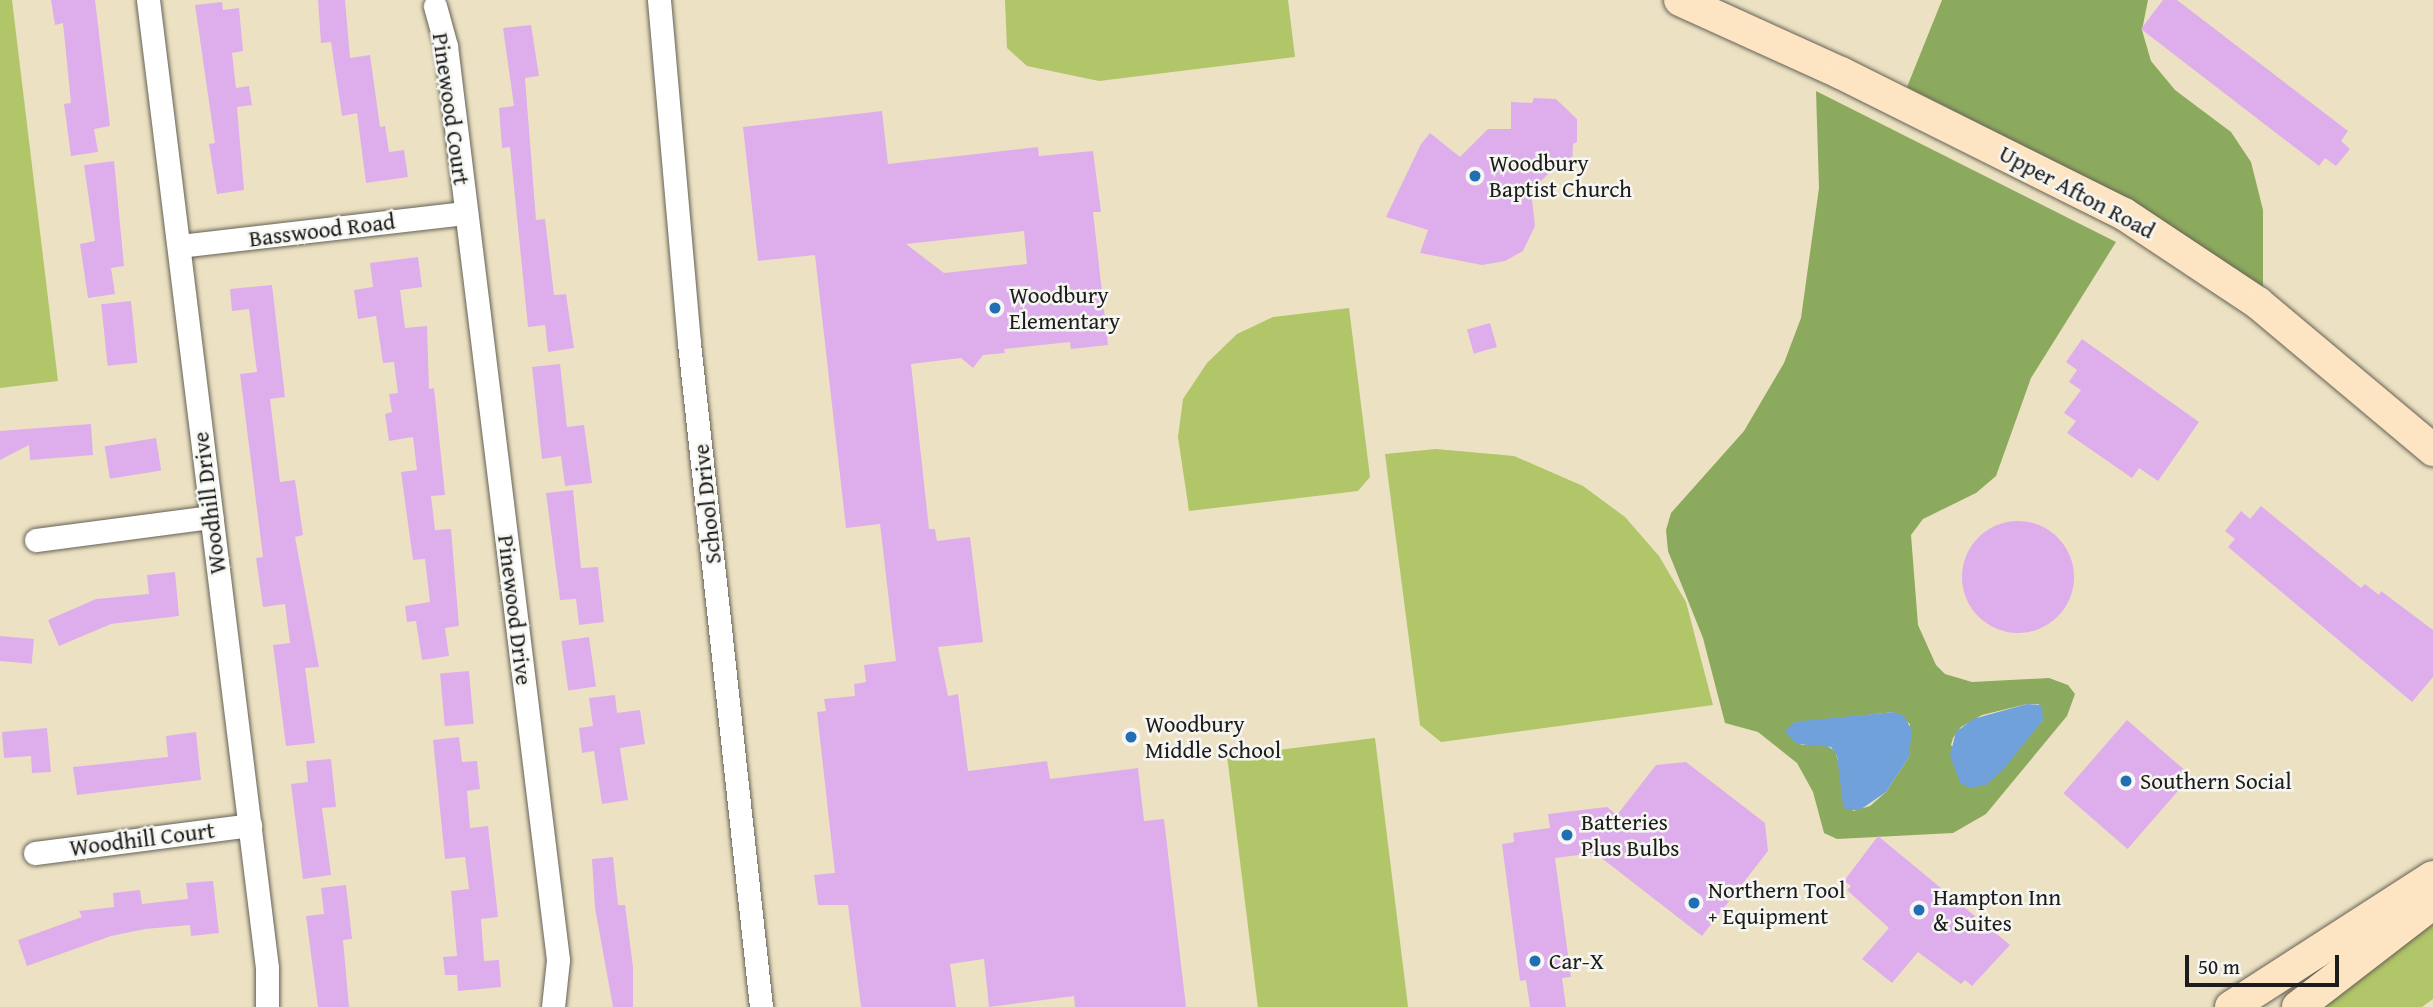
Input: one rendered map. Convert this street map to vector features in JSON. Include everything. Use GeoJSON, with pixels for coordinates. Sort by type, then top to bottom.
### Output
{"type":"FeatureCollection","features":[{"type":"Feature","properties":{"kind":"street","name":"Woodhill Drive"},"geometry":{"type":"LineString","coordinates":[[148,0],[267,968],[267,1007]]}},
{"type":"Feature","properties":{"kind":"street","name":"School Drive"},"geometry":{"type":"LineString","coordinates":[[659,0],[689,343],[761,1007]]}},
{"type":"Feature","properties":{"kind":"street","name":"Upper Afton Road"},"geometry":{"type":"LineString","coordinates":[[1680,0],[1845,75],[2124,214],[2248,295],[2433,450]]}},
{"type":"Feature","properties":{"kind":"street","name":"Pinewood Court"},"geometry":{"type":"LineString","coordinates":[[435,6],[446,46],[466,213]]}},
{"type":"Feature","properties":{"kind":"street","name":"Basswood Road"},"geometry":{"type":"LineString","coordinates":[[178,246],[466,213]]}},
{"type":"Feature","properties":{"kind":"street","name":"Pinewood Drive"},"geometry":{"type":"LineString","coordinates":[[466,213],[558,960],[553,1007]]}},
{"type":"Feature","properties":{"kind":"street"},"geometry":{"type":"LineString","coordinates":[[36,540],[211,517]]}},
{"type":"Feature","properties":{"kind":"street","name":"Woodhill Court"},"geometry":{"type":"LineString","coordinates":[[35,853],[250,825]]}},
{"type":"Feature","properties":{"kind":"street"},"geometry":{"type":"LineString","coordinates":[[2231,1007],[2433,877]]}},
{"type":"Feature","properties":{"kind":"street"},"geometry":{"type":"LineString","coordinates":[[2298,1007],[2433,903]]}},
{"type":"Feature","properties":{"kind":"green space"},"geometry":{"type":"Polygon","coordinates":[[[0,0],[12,0],[58,381],[0,388],[0,0]]]}},
{"type":"Feature","properties":{"kind":"green space"},"geometry":{"type":"Polygon","coordinates":[[[1005,0],[1288,0],[1295,57],[1099,81],[1027,66],[1007,48],[1005,0]]]}},
{"type":"Feature","properties":{"kind":"green space"},"geometry":{"type":"Polygon","coordinates":[[[1942,0],[2148,0],[2142,30],[2151,61],[2175,90],[2231,132],[2251,162],[2263,210],[2263,289],[2138,204],[1907,87],[1942,0]]]}},
{"type":"Feature","properties":{"kind":"green space"},"geometry":{"type":"Polygon","coordinates":[[[1816,91],[2116,242],[2031,378],[1996,476],[1976,493],[1923,519],[1911,535],[1918,625],[1936,665],[1945,674],[1972,682],[2049,678],[2068,685],[2075,694],[2067,716],[1986,814],[1953,833],[1837,839],[1824,833],[1813,792],[1797,763],[1758,732],[1725,723],[1703,638],[1668,551],[1666,530],[1671,513],[1744,431],[1784,363],[1801,318],[1819,188],[1816,91]],[[2027,704],[1982,715],[1961,727],[1953,738],[1951,745],[1986,785],[2043,720],[2039,704],[2027,704]],[[1894,712],[1793,723],[1801,745],[1824,744],[1835,751],[1853,811],[1870,806],[1886,792],[1909,757],[1910,724],[1894,712]]]}},
{"type":"Feature","properties":{"kind":"green space"},"geometry":{"type":"Polygon","coordinates":[[[1349,308],[1370,477],[1358,491],[1189,511],[1178,437],[1183,399],[1207,363],[1237,334],[1273,317],[1349,308]]]}},
{"type":"Feature","properties":{"kind":"green space"},"geometry":{"type":"Polygon","coordinates":[[[1436,449],[1514,456],[1583,486],[1625,517],[1659,556],[1686,602],[1713,705],[1441,742],[1420,725],[1385,454],[1436,449]]]}},
{"type":"Feature","properties":{"kind":"green space"},"geometry":{"type":"Polygon","coordinates":[[[1375,738],[1408,1007],[1258,1007],[1227,756],[1375,738]]]}},
{"type":"Feature","properties":{"kind":"green space"},"geometry":{"type":"Polygon","coordinates":[[[2433,921],[2433,999],[2422,1007],[2320,1007],[2433,921]]]}},
{"type":"Feature","properties":{"kind":"water"},"geometry":{"type":"Polygon","coordinates":[[[2027,704],[2042,705],[2043,720],[2003,770],[1986,785],[1970,788],[1960,783],[1950,755],[1956,732],[1973,719],[2027,704]]]}},
{"type":"Feature","properties":{"kind":"water"},"geometry":{"type":"Polygon","coordinates":[[[1894,712],[1904,716],[1912,730],[1909,757],[1886,792],[1860,810],[1847,810],[1843,805],[1837,756],[1831,747],[1797,744],[1785,732],[1793,723],[1802,721],[1894,712]]]}},
{"type":"Feature","properties":{"kind":"building"},"geometry":{"type":"Polygon","coordinates":[[[51,0],[95,0],[110,126],[94,129],[98,152],[71,156],[64,104],[71,103],[63,23],[55,25],[51,0]]]}},
{"type":"Feature","properties":{"kind":"building"},"geometry":{"type":"Polygon","coordinates":[[[318,0],[345,0],[350,58],[370,55],[380,127],[385,126],[389,152],[404,150],[408,177],[366,183],[357,113],[342,116],[331,42],[321,43],[318,0]]]}},
{"type":"Feature","properties":{"kind":"building"},"geometry":{"type":"Polygon","coordinates":[[[2163,0],[2177,0],[2348,131],[2341,141],[2350,149],[2336,166],[2325,158],[2319,166],[2141,29],[2163,0]]]}},
{"type":"Feature","properties":{"kind":"building"},"geometry":{"type":"Polygon","coordinates":[[[222,2],[223,10],[239,8],[243,51],[232,53],[236,88],[249,86],[252,105],[237,107],[244,190],[217,194],[209,144],[215,143],[195,5],[222,2]]]}},
{"type":"Feature","properties":{"kind":"building"},"geometry":{"type":"Polygon","coordinates":[[[531,25],[539,76],[525,78],[536,220],[545,219],[554,295],[566,294],[574,348],[548,352],[545,325],[528,327],[510,147],[502,148],[499,108],[514,106],[503,28],[531,25]]]}},
{"type":"Feature","properties":{"kind":"building","name":"Woodbury Baptist Church"},"geometry":{"type":"Polygon","coordinates":[[[1534,98],[1556,99],[1577,119],[1577,142],[1573,144],[1572,166],[1557,165],[1531,191],[1535,226],[1523,251],[1505,261],[1482,265],[1420,253],[1428,230],[1386,217],[1421,144],[1430,133],[1460,157],[1488,129],[1511,129],[1511,102],[1532,103],[1534,98]]]}},
{"type":"Feature","properties":{"kind":"building"},"geometry":{"type":"Polygon","coordinates":[[[882,111],[888,164],[1038,147],[1039,156],[1093,151],[1101,212],[1093,212],[1108,345],[1071,349],[1070,342],[1004,349],[1005,353],[983,355],[973,368],[961,358],[911,364],[929,529],[935,529],[937,541],[970,537],[983,642],[938,647],[948,696],[958,694],[968,771],[1047,761],[1050,779],[1138,768],[1144,821],[1164,819],[1186,1007],[1075,1007],[1074,996],[989,1007],[984,959],[950,964],[956,1007],[861,1007],[848,905],[818,905],[814,875],[835,873],[817,712],[826,711],[824,699],[855,696],[854,684],[866,682],[864,665],[896,661],[880,524],[846,528],[815,255],[758,261],[743,127],[882,111]],[[1024,231],[906,244],[944,273],[1027,264],[1024,231]]]}},
{"type":"Feature","properties":{"kind":"building"},"geometry":{"type":"Polygon","coordinates":[[[114,161],[124,266],[111,268],[115,294],[88,298],[80,244],[95,241],[84,165],[114,161]]]}},
{"type":"Feature","properties":{"kind":"building"},"geometry":{"type":"Polygon","coordinates":[[[418,257],[422,287],[400,290],[405,328],[427,326],[429,389],[434,388],[445,495],[431,496],[435,530],[451,529],[459,626],[445,628],[449,656],[422,660],[416,621],[407,622],[405,606],[430,602],[425,559],[413,560],[401,472],[417,470],[413,437],[389,441],[385,414],[392,412],[389,394],[398,393],[394,362],[383,363],[376,316],[358,319],[354,290],[373,287],[370,263],[418,257]]]}},
{"type":"Feature","properties":{"kind":"building"},"geometry":{"type":"Polygon","coordinates":[[[272,285],[285,397],[270,399],[280,482],[295,480],[303,535],[295,537],[319,667],[305,668],[315,743],[286,746],[273,645],[290,643],[285,604],[263,607],[256,558],[263,557],[240,374],[257,372],[249,309],[232,311],[230,289],[272,285]]]}},
{"type":"Feature","properties":{"kind":"building"},"geometry":{"type":"Polygon","coordinates":[[[131,301],[137,363],[108,366],[101,304],[131,301]]]}},
{"type":"Feature","properties":{"kind":"building"},"geometry":{"type":"Polygon","coordinates":[[[1490,323],[1497,347],[1474,354],[1467,330],[1490,323]]]}},
{"type":"Feature","properties":{"kind":"building"},"geometry":{"type":"Polygon","coordinates":[[[2082,339],[2199,422],[2158,481],[2139,468],[2132,478],[2067,433],[2076,421],[2064,413],[2081,390],[2069,382],[2077,370],[2066,362],[2082,339]]]}},
{"type":"Feature","properties":{"kind":"building"},"geometry":{"type":"Polygon","coordinates":[[[560,364],[567,427],[584,425],[592,483],[565,486],[561,456],[542,459],[532,367],[560,364]]]}},
{"type":"Feature","properties":{"kind":"building"},"geometry":{"type":"Polygon","coordinates":[[[91,424],[93,455],[30,460],[29,445],[0,460],[0,431],[91,424]]]}},
{"type":"Feature","properties":{"kind":"building"},"geometry":{"type":"Polygon","coordinates":[[[156,438],[161,471],[110,479],[105,446],[156,438]]]}},
{"type":"Feature","properties":{"kind":"building"},"geometry":{"type":"Polygon","coordinates":[[[573,490],[581,568],[598,567],[604,622],[579,625],[576,599],[560,600],[546,493],[573,490]]]}},
{"type":"Feature","properties":{"kind":"building"},"geometry":{"type":"Polygon","coordinates":[[[2261,506],[2361,588],[2365,584],[2379,595],[2381,591],[2433,630],[2433,677],[2412,702],[2228,547],[2235,539],[2225,531],[2241,511],[2250,519],[2261,506]]]}},
{"type":"Feature","properties":{"kind":"building"},"geometry":{"type":"Polygon","coordinates":[[[2018,521],[2039,525],[2058,537],[2070,556],[2074,577],[2070,598],[2058,617],[2039,629],[2018,633],[1997,629],[1978,617],[1966,598],[1962,577],[1966,556],[1978,537],[1997,525],[2018,521]]]}},
{"type":"Feature","properties":{"kind":"building"},"geometry":{"type":"Polygon","coordinates":[[[175,572],[179,616],[111,624],[59,646],[48,620],[96,599],[149,594],[147,575],[175,572]]]}},
{"type":"Feature","properties":{"kind":"building"},"geometry":{"type":"Polygon","coordinates":[[[0,636],[34,639],[32,664],[0,661],[0,636]]]}},
{"type":"Feature","properties":{"kind":"building"},"geometry":{"type":"Polygon","coordinates":[[[589,637],[596,687],[568,690],[561,641],[589,637]]]}},
{"type":"Feature","properties":{"kind":"building"},"geometry":{"type":"Polygon","coordinates":[[[469,671],[474,724],[445,726],[440,674],[469,671]]]}},
{"type":"Feature","properties":{"kind":"building"},"geometry":{"type":"Polygon","coordinates":[[[615,695],[617,713],[640,710],[645,744],[620,748],[628,800],[602,804],[594,751],[582,753],[579,728],[593,726],[589,698],[615,695]]]}},
{"type":"Feature","properties":{"kind":"building"},"geometry":{"type":"Polygon","coordinates":[[[2127,720],[2191,776],[2128,849],[2063,793],[2127,720]]]}},
{"type":"Feature","properties":{"kind":"building"},"geometry":{"type":"Polygon","coordinates":[[[47,728],[51,772],[32,773],[31,756],[4,758],[2,732],[47,728]]]}},
{"type":"Feature","properties":{"kind":"building"},"geometry":{"type":"Polygon","coordinates":[[[196,732],[201,780],[77,795],[73,767],[168,757],[166,736],[196,732]]]}},
{"type":"Feature","properties":{"kind":"building"},"geometry":{"type":"Polygon","coordinates":[[[459,737],[462,762],[477,761],[480,789],[467,791],[470,828],[488,826],[498,917],[481,919],[484,961],[499,960],[501,987],[458,991],[457,975],[445,975],[443,957],[457,956],[451,891],[469,889],[465,857],[445,859],[433,740],[459,737]]]}},
{"type":"Feature","properties":{"kind":"building"},"geometry":{"type":"Polygon","coordinates":[[[331,759],[336,807],[322,808],[331,875],[303,879],[291,784],[308,782],[306,761],[331,759]]]}},
{"type":"Feature","properties":{"kind":"building"},"geometry":{"type":"Polygon","coordinates":[[[1686,762],[1765,823],[1768,851],[1702,936],[1595,853],[1555,858],[1571,977],[1562,978],[1566,1007],[1530,1007],[1526,980],[1520,981],[1502,844],[1514,842],[1513,833],[1550,828],[1548,814],[1607,807],[1617,815],[1656,765],[1686,762]]]}},
{"type":"Feature","properties":{"kind":"building","name":"Hampton Inn & Suites"},"geometry":{"type":"Polygon","coordinates":[[[1878,836],[2010,945],[1972,986],[1965,980],[1961,984],[1918,952],[1892,983],[1862,959],[1889,928],[1847,890],[1851,886],[1844,881],[1878,836]]]}},
{"type":"Feature","properties":{"kind":"building"},"geometry":{"type":"Polygon","coordinates":[[[613,857],[618,905],[625,905],[633,967],[633,1007],[613,1007],[595,908],[592,859],[613,857]]]}},
{"type":"Feature","properties":{"kind":"building"},"geometry":{"type":"Polygon","coordinates":[[[213,881],[219,933],[191,936],[190,925],[145,929],[111,936],[27,966],[18,940],[82,917],[79,911],[114,907],[113,893],[140,890],[142,904],[188,899],[186,883],[213,881]]]}},
{"type":"Feature","properties":{"kind":"building"},"geometry":{"type":"Polygon","coordinates":[[[346,885],[352,939],[343,940],[349,1007],[318,1007],[306,916],[324,914],[321,888],[346,885]]]}},
{"type":"Feature","properties":{"kind":"place","name":"Woodbury Baptist Church"},"geometry":{"type":"Point","coordinates":[1475,176]}},
{"type":"Feature","properties":{"kind":"place","name":"Woodbury Elementary"},"geometry":{"type":"Point","coordinates":[995,308]}},
{"type":"Feature","properties":{"kind":"place","name":"Woodbury Middle School"},"geometry":{"type":"Point","coordinates":[1131,737]}},
{"type":"Feature","properties":{"kind":"place","name":"Southern Social"},"geometry":{"type":"Point","coordinates":[2126,781]}},
{"type":"Feature","properties":{"kind":"place","name":"Batteries Plus Bulbs"},"geometry":{"type":"Point","coordinates":[1567,835]}},
{"type":"Feature","properties":{"kind":"place","name":"Northern Tool + Equipment"},"geometry":{"type":"Point","coordinates":[1694,903]}},
{"type":"Feature","properties":{"kind":"place","name":"Hampton Inn & Suites"},"geometry":{"type":"Point","coordinates":[1919,910]}},
{"type":"Feature","properties":{"kind":"place","name":"Car-X"},"geometry":{"type":"Point","coordinates":[1535,961]}}]}
